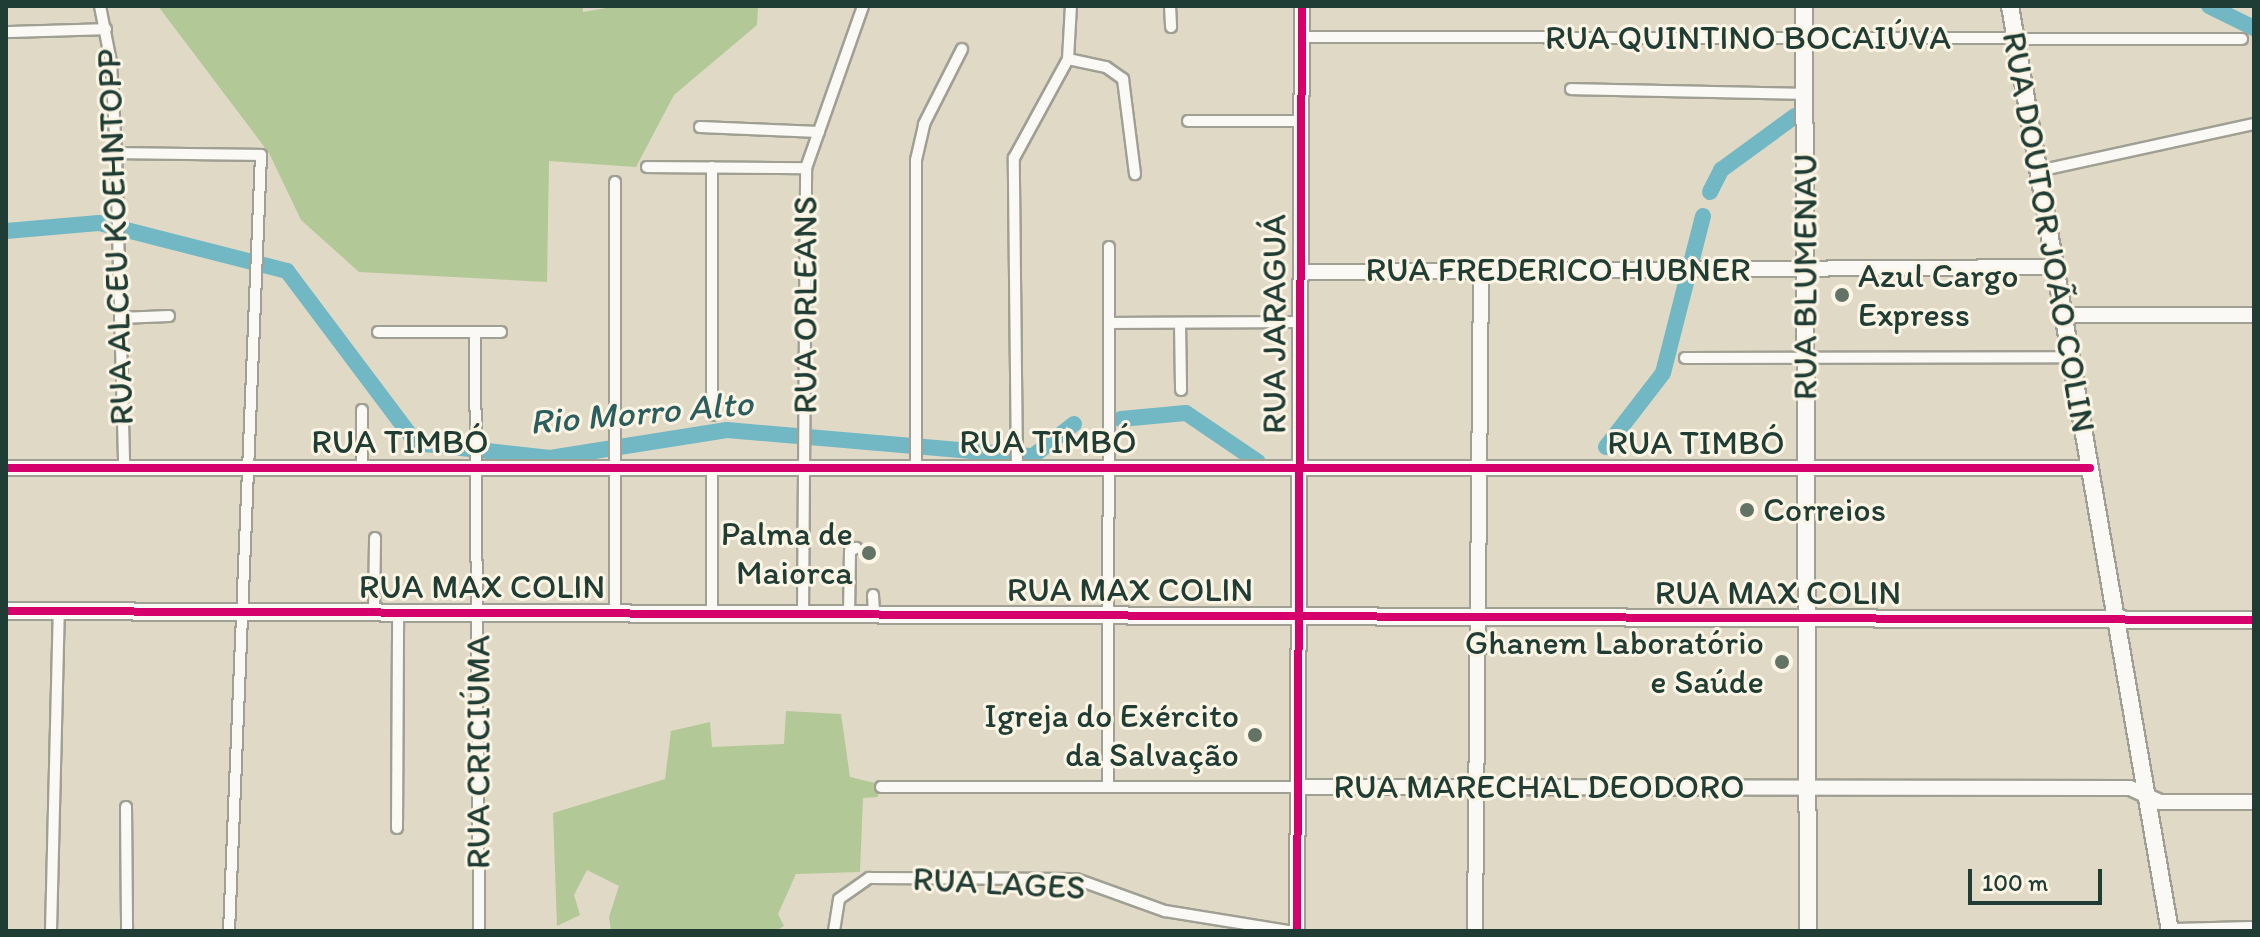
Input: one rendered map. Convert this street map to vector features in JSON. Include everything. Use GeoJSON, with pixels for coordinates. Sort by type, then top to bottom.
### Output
{"type":"FeatureCollection","features":[{"type":"Feature","properties":{"kind":"main road","name":"RUA JARAGUÁ"},"geometry":{"type":"LineString","coordinates":[[1297,931],[1302,6]]}},
{"type":"Feature","properties":{"kind":"main road","name":"RUA BLUMENAU"},"geometry":{"type":"LineString","coordinates":[[1804,6],[1808,931]]}},
{"type":"Feature","properties":{"kind":"main road","name":"RUA DOUTOR JOÃO COLIN"},"geometry":{"type":"LineString","coordinates":[[2010,6],[2171,931]]}},
{"type":"Feature","properties":{"kind":"main road","name":"RUA FREDERICO HUBNER"},"geometry":{"type":"LineString","coordinates":[[1301,272],[2055,267]]}},
{"type":"Feature","properties":{"kind":"main road"},"geometry":{"type":"LineString","coordinates":[[1475,931],[1481,270]]}},
{"type":"Feature","properties":{"kind":"main road"},"geometry":{"type":"LineString","coordinates":[[2064,315],[2254,315]]}},
{"type":"Feature","properties":{"kind":"main road","name":"RUA TIMBÓ"},"geometry":{"type":"LineString","coordinates":[[6,468],[362,468],[476,463],[804,468],[916,462],[1109,468],[1299,469],[2090,468]]}},
{"type":"Feature","properties":{"kind":"main road","name":"RUA MAX COLIN"},"geometry":{"type":"LineString","coordinates":[[6,611],[2254,620]]}},
{"type":"Feature","properties":{"kind":"main road","name":"RUA MARECHAL DEODORO"},"geometry":{"type":"LineString","coordinates":[[1298,787],[2130,788],[2160,802],[2254,802]]}},
{"type":"Feature","properties":{"kind":"main road"},"geometry":{"type":"LineString","coordinates":[[2171,931],[2254,929]]}},
{"type":"Feature","properties":{"kind":"street","name":"RUA ALCEU KOEHNTOPP"},"geometry":{"type":"LineString","coordinates":[[100,6],[106,29],[116,153],[124,468]]}},
{"type":"Feature","properties":{"kind":"street","name":"RUA ORLEANS"},"geometry":{"type":"LineString","coordinates":[[803,615],[806,168],[863,6]]}},
{"type":"Feature","properties":{"kind":"street"},"geometry":{"type":"LineString","coordinates":[[1017,465],[1014,158],[1068,59],[1071,6]]}},
{"type":"Feature","properties":{"kind":"street"},"geometry":{"type":"LineString","coordinates":[[1170,6],[1171,27]]}},
{"type":"Feature","properties":{"kind":"street"},"geometry":{"type":"LineString","coordinates":[[6,32],[106,29]]}},
{"type":"Feature","properties":{"kind":"street","name":"RUA QUINTINO BOCAIÚVA"},"geometry":{"type":"LineString","coordinates":[[1302,37],[2242,39]]}},
{"type":"Feature","properties":{"kind":"street"},"geometry":{"type":"LineString","coordinates":[[916,462],[916,160],[924,124],[962,49]]}},
{"type":"Feature","properties":{"kind":"street"},"geometry":{"type":"LineString","coordinates":[[1068,59],[1106,67],[1123,79],[1135,174]]}},
{"type":"Feature","properties":{"kind":"street"},"geometry":{"type":"LineString","coordinates":[[1571,89],[1805,94]]}},
{"type":"Feature","properties":{"kind":"street"},"geometry":{"type":"LineString","coordinates":[[1188,121],[1301,121]]}},
{"type":"Feature","properties":{"kind":"street"},"geometry":{"type":"LineString","coordinates":[[2038,171],[2254,124]]}},
{"type":"Feature","properties":{"kind":"street"},"geometry":{"type":"LineString","coordinates":[[700,127],[819,132]]}},
{"type":"Feature","properties":{"kind":"street"},"geometry":{"type":"LineString","coordinates":[[116,153],[261,155],[229,931]]}},
{"type":"Feature","properties":{"kind":"street"},"geometry":{"type":"LineString","coordinates":[[647,167],[806,168]]}},
{"type":"Feature","properties":{"kind":"street"},"geometry":{"type":"LineString","coordinates":[[712,167],[712,415]]}},
{"type":"Feature","properties":{"kind":"street"},"geometry":{"type":"LineString","coordinates":[[615,182],[615,614]]}},
{"type":"Feature","properties":{"kind":"street"},"geometry":{"type":"LineString","coordinates":[[1108,787],[1109,247]]}},
{"type":"Feature","properties":{"kind":"street"},"geometry":{"type":"LineString","coordinates":[[120,318],[169,316]]}},
{"type":"Feature","properties":{"kind":"street"},"geometry":{"type":"LineString","coordinates":[[1109,323],[1300,322]]}},
{"type":"Feature","properties":{"kind":"street"},"geometry":{"type":"LineString","coordinates":[[1180,323],[1181,390]]}},
{"type":"Feature","properties":{"kind":"street"},"geometry":{"type":"LineString","coordinates":[[378,332],[501,332]]}},
{"type":"Feature","properties":{"kind":"street","name":"RUA CRICIÚMA"},"geometry":{"type":"LineString","coordinates":[[475,332],[479,931]]}},
{"type":"Feature","properties":{"kind":"street"},"geometry":{"type":"LineString","coordinates":[[1685,358],[2071,357]]}},
{"type":"Feature","properties":{"kind":"street"},"geometry":{"type":"LineString","coordinates":[[362,410],[362,468]]}},
{"type":"Feature","properties":{"kind":"street"},"geometry":{"type":"LineString","coordinates":[[712,468],[712,614]]}},
{"type":"Feature","properties":{"kind":"street"},"geometry":{"type":"LineString","coordinates":[[374,613],[375,538]]}},
{"type":"Feature","properties":{"kind":"street"},"geometry":{"type":"LineString","coordinates":[[849,615],[850,551],[856,548]]}},
{"type":"Feature","properties":{"kind":"street"},"geometry":{"type":"LineString","coordinates":[[873,595],[874,615]]}},
{"type":"Feature","properties":{"kind":"street"},"geometry":{"type":"LineString","coordinates":[[51,931],[59,612]]}},
{"type":"Feature","properties":{"kind":"street"},"geometry":{"type":"LineString","coordinates":[[397,828],[398,613]]}},
{"type":"Feature","properties":{"kind":"street","name":"RUA MARECHAL DEODORO"},"geometry":{"type":"LineString","coordinates":[[881,787],[1298,787]]}},
{"type":"Feature","properties":{"kind":"street"},"geometry":{"type":"LineString","coordinates":[[126,807],[127,931]]}},
{"type":"Feature","properties":{"kind":"street","name":"RUA LAGES"},"geometry":{"type":"LineString","coordinates":[[834,931],[839,899],[869,878],[1076,879],[1165,911],[1289,931]]}},
{"type":"Feature","properties":{"kind":"green space"},"geometry":{"type":"Polygon","coordinates":[[[158,6],[583,6],[583,12],[618,6],[758,6],[757,25],[674,95],[636,167],[549,161],[547,282],[359,272],[301,220],[269,153],[158,6]]]}},
{"type":"Feature","properties":{"kind":"green space"},"geometry":{"type":"Polygon","coordinates":[[[786,711],[841,714],[850,777],[879,784],[878,797],[863,798],[860,872],[796,874],[778,914],[784,926],[776,931],[611,931],[609,917],[619,886],[587,870],[574,895],[580,915],[557,926],[553,813],[665,779],[671,731],[710,722],[712,747],[784,744],[786,711]]]}},
{"type":"Feature","properties":{"kind":"waterway","name":"Rio Morro Alto"},"geometry":{"type":"LineString","coordinates":[[2209,6],[2254,28]]}},
{"type":"Feature","properties":{"kind":"waterway","name":"Rio Morro Alto"},"geometry":{"type":"LineString","coordinates":[[1710,192],[1721,170],[1795,116]]}},
{"type":"Feature","properties":{"kind":"waterway","name":"Rio Morro Alto"},"geometry":{"type":"LineString","coordinates":[[1606,447],[1663,373],[1703,216]]}},
{"type":"Feature","properties":{"kind":"waterway","name":"Rio Morro Alto"},"geometry":{"type":"LineString","coordinates":[[6,231],[99,223],[287,271],[416,443],[550,458],[727,430],[1033,456],[1074,424]]}},
{"type":"Feature","properties":{"kind":"waterway","name":"Rio Morro Alto"},"geometry":{"type":"LineString","coordinates":[[1121,419],[1186,413],[1258,462]]}},
{"type":"Feature","properties":{"kind":"cycle path"},"geometry":{"type":"LineString","coordinates":[[1297,931],[1302,6]]}},
{"type":"Feature","properties":{"kind":"cycle path"},"geometry":{"type":"LineString","coordinates":[[6,468],[2090,468]]}},
{"type":"Feature","properties":{"kind":"cycle path"},"geometry":{"type":"LineString","coordinates":[[6,611],[2254,620]]}},
{"type":"Feature","properties":{"kind":"place","name":"Azul Cargo Express"},"geometry":{"type":"Point","coordinates":[1842,295]}},
{"type":"Feature","properties":{"kind":"place","name":"Correios"},"geometry":{"type":"Point","coordinates":[1747,510]}},
{"type":"Feature","properties":{"kind":"place","name":"Palma de Maiorca"},"geometry":{"type":"Point","coordinates":[869,553]}},
{"type":"Feature","properties":{"kind":"place","name":"Ghanem Laboratório e Saúde"},"geometry":{"type":"Point","coordinates":[1782,662]}},
{"type":"Feature","properties":{"kind":"place","name":"Igreja do Exército da Salvação"},"geometry":{"type":"Point","coordinates":[1255,735]}}]}
